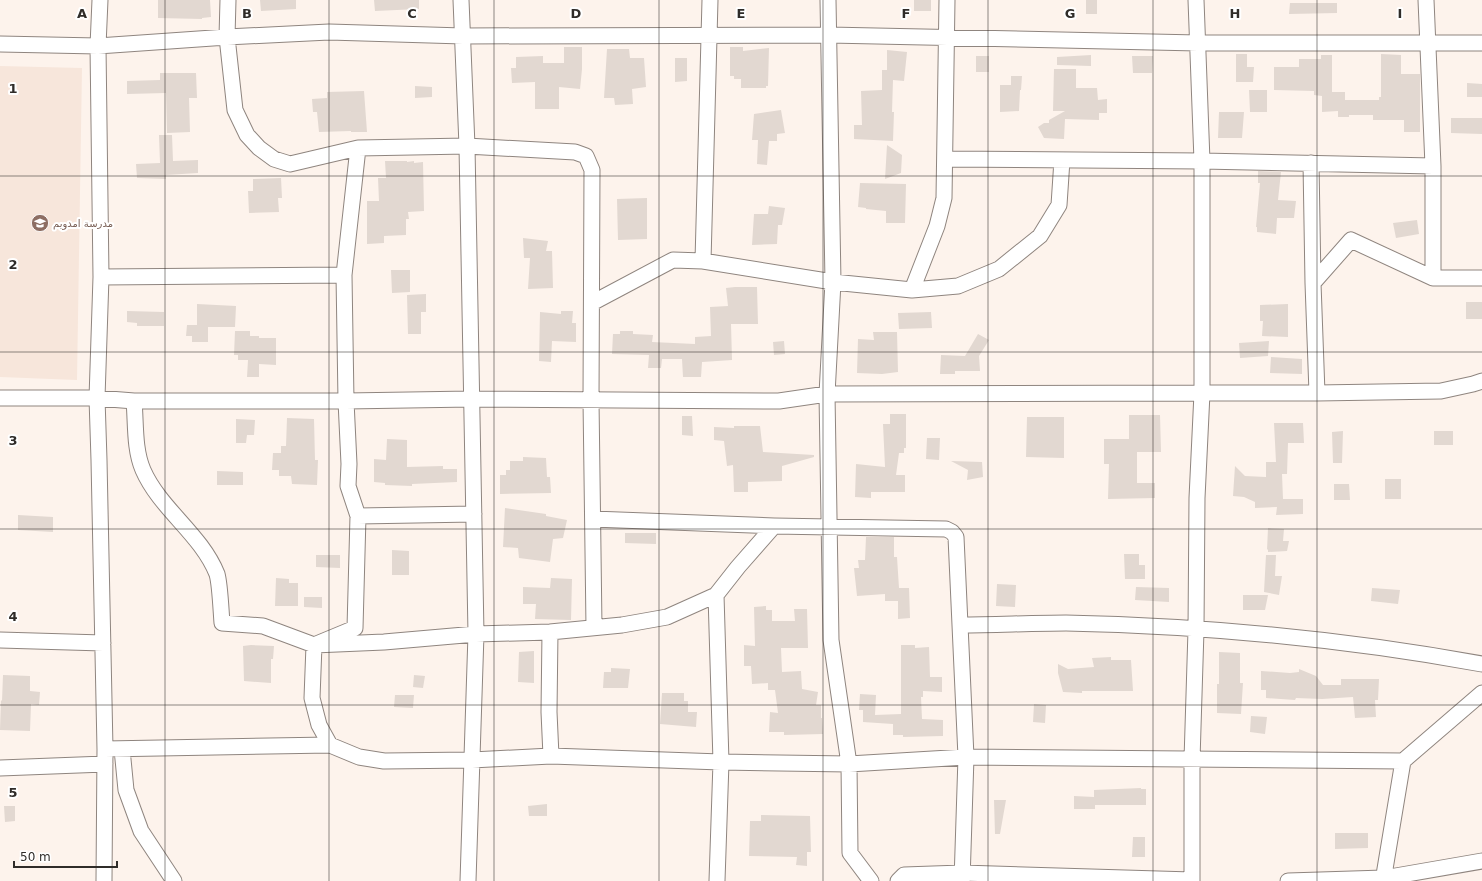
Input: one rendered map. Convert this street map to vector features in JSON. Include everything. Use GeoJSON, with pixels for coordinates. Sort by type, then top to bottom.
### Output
{"type":"FeatureCollection","features":[{"type":"Feature","properties":{"kind":"street"},"geometry":{"type":"LineString","coordinates":[[100,0],[98,46],[101,277],[97,398],[100,460],[105,757],[104,881]]}},
{"type":"Feature","properties":{"kind":"street"},"geometry":{"type":"LineString","coordinates":[[228,0],[227,37],[235,110],[247,135],[259,148],[274,159],[290,164],[358,148],[467,146],[575,152],[586,156],[592,170],[591,400],[594,627]]}},
{"type":"Feature","properties":{"kind":"street"},"geometry":{"type":"LineString","coordinates":[[460,0],[463,36],[467,146],[476,634],[468,881]]}},
{"type":"Feature","properties":{"kind":"street"},"geometry":{"type":"LineString","coordinates":[[704,261],[710,0]]}},
{"type":"Feature","properties":{"kind":"street"},"geometry":{"type":"LineString","coordinates":[[828,0],[833,282],[826,394],[830,640],[849,764],[850,853],[871,881]]}},
{"type":"Feature","properties":{"kind":"street"},"geometry":{"type":"LineString","coordinates":[[912,290],[937,226],[944,198],[947,0]]}},
{"type":"Feature","properties":{"kind":"street"},"geometry":{"type":"LineString","coordinates":[[898,881],[904,875],[1192,880],[1192,760],[1196,630],[1196,498],[1202,393],[1202,161],[1196,0]]}},
{"type":"Feature","properties":{"kind":"street"},"geometry":{"type":"LineString","coordinates":[[1426,0],[1434,166],[1433,278]]}},
{"type":"Feature","properties":{"kind":"street"},"geometry":{"type":"LineString","coordinates":[[0,44],[98,46],[329,32],[463,36],[829,34],[1198,43],[1482,43]]}},
{"type":"Feature","properties":{"kind":"street"},"geometry":{"type":"LineString","coordinates":[[314,644],[355,628],[358,516],[348,486],[349,464],[346,401],[344,276],[358,148]]}},
{"type":"Feature","properties":{"kind":"street"},"geometry":{"type":"LineString","coordinates":[[945,159],[1202,161],[1434,166]]}},
{"type":"Feature","properties":{"kind":"street"},"geometry":{"type":"LineString","coordinates":[[592,303],[673,260],[704,261],[833,282],[912,290],[958,286],[999,269],[1040,236],[1059,205],[1062,160]]}},
{"type":"Feature","properties":{"kind":"street"},"geometry":{"type":"LineString","coordinates":[[1312,163],[1313,284],[1317,393]]}},
{"type":"Feature","properties":{"kind":"street"},"geometry":{"type":"LineString","coordinates":[[1313,284],[1352,240],[1433,278],[1482,278]]}},
{"type":"Feature","properties":{"kind":"street"},"geometry":{"type":"LineString","coordinates":[[101,277],[344,276]]}},
{"type":"Feature","properties":{"kind":"street"},"geometry":{"type":"LineString","coordinates":[[0,398],[97,398],[134,401],[346,401],[471,398],[779,401],[826,394],[1317,393],[1441,391],[1482,381]]}},
{"type":"Feature","properties":{"kind":"street"},"geometry":{"type":"LineString","coordinates":[[134,401],[138,451],[143,470],[155,490],[204,550],[217,575],[222,623],[263,626],[314,644],[384,642],[476,634],[550,632],[594,627],[622,626],[667,617],[716,595],[774,526]]}},
{"type":"Feature","properties":{"kind":"street"},"geometry":{"type":"LineString","coordinates":[[358,516],[474,514]]}},
{"type":"Feature","properties":{"kind":"street"},"geometry":{"type":"LineString","coordinates":[[593,519],[774,526],[946,530],[952,532],[956,537],[966,757],[962,877]]}},
{"type":"Feature","properties":{"kind":"street"},"geometry":{"type":"LineString","coordinates":[[716,595],[721,762],[717,881]]}},
{"type":"Feature","properties":{"kind":"street"},"geometry":{"type":"LineString","coordinates":[[960,625],[1065,623],[1196,630],[1320,641],[1422,653],[1482,664]]}},
{"type":"Feature","properties":{"kind":"street"},"geometry":{"type":"LineString","coordinates":[[550,632],[549,712],[551,756]]}},
{"type":"Feature","properties":{"kind":"street"},"geometry":{"type":"LineString","coordinates":[[0,640],[103,643]]}},
{"type":"Feature","properties":{"kind":"street"},"geometry":{"type":"LineString","coordinates":[[314,644],[312,698],[319,725],[330,745]]}},
{"type":"Feature","properties":{"kind":"street"},"geometry":{"type":"LineString","coordinates":[[1384,880],[1390,832],[1403,761],[1482,693]]}},
{"type":"Feature","properties":{"kind":"street"},"geometry":{"type":"LineString","coordinates":[[0,768],[105,757],[122,749],[330,745],[359,757],[384,761],[472,760],[551,756],[721,762],[849,764],[966,757],[1403,761]]}},
{"type":"Feature","properties":{"kind":"street"},"geometry":{"type":"LineString","coordinates":[[122,749],[126,790],[141,831],[174,881]]}},
{"type":"Feature","properties":{"kind":"street"},"geometry":{"type":"LineString","coordinates":[[1288,881],[1384,880],[1482,861]]}},
{"type":"Feature","properties":{"kind":"shaded area","name":"مدرسة امدويم"},"geometry":{"type":"Polygon","coordinates":[[[0,66],[82,68],[77,380],[0,377],[0,66]]]}},
{"type":"Feature","properties":{"kind":"building"},"geometry":{"type":"Polygon","coordinates":[[[158,0],[210,0],[211,17],[202,19],[158,18],[158,0]]]}},
{"type":"Feature","properties":{"kind":"building"},"geometry":{"type":"Polygon","coordinates":[[[260,0],[296,0],[296,9],[261,11],[260,0]]]}},
{"type":"Feature","properties":{"kind":"building"},"geometry":{"type":"Polygon","coordinates":[[[374,0],[419,0],[419,9],[375,11],[374,0]]]}},
{"type":"Feature","properties":{"kind":"building"},"geometry":{"type":"Polygon","coordinates":[[[914,0],[931,0],[931,11],[914,11],[914,0]]]}},
{"type":"Feature","properties":{"kind":"building"},"geometry":{"type":"Polygon","coordinates":[[[1086,0],[1097,0],[1097,14],[1086,14],[1086,0]]]}},
{"type":"Feature","properties":{"kind":"building"},"geometry":{"type":"Polygon","coordinates":[[[1290,3],[1337,3],[1337,13],[1289,14],[1290,3]]]}},
{"type":"Feature","properties":{"kind":"building"},"geometry":{"type":"Polygon","coordinates":[[[564,47],[582,47],[580,89],[559,87],[559,109],[535,109],[535,82],[512,83],[511,68],[516,68],[516,57],[543,56],[543,63],[564,63],[564,47]]]}},
{"type":"Feature","properties":{"kind":"building"},"geometry":{"type":"Polygon","coordinates":[[[730,47],[743,47],[743,51],[769,48],[768,86],[766,86],[766,88],[741,88],[741,79],[734,79],[734,76],[730,76],[730,47]]]}},
{"type":"Feature","properties":{"kind":"building"},"geometry":{"type":"Polygon","coordinates":[[[607,49],[629,49],[630,58],[644,58],[646,87],[632,89],[633,104],[615,105],[614,98],[604,98],[607,49]]]}},
{"type":"Feature","properties":{"kind":"building"},"geometry":{"type":"Polygon","coordinates":[[[887,50],[907,52],[904,81],[893,80],[893,141],[854,139],[854,125],[862,125],[861,91],[882,90],[882,70],[887,70],[887,50]]]}},
{"type":"Feature","properties":{"kind":"building"},"geometry":{"type":"Polygon","coordinates":[[[1236,54],[1247,54],[1247,67],[1254,67],[1253,82],[1236,82],[1236,54]]]}},
{"type":"Feature","properties":{"kind":"building"},"geometry":{"type":"Polygon","coordinates":[[[1381,54],[1401,55],[1401,74],[1420,74],[1420,132],[1404,132],[1404,120],[1373,120],[1373,115],[1349,115],[1349,117],[1338,117],[1338,111],[1322,112],[1322,96],[1314,95],[1314,91],[1274,90],[1274,67],[1299,67],[1299,59],[1321,59],[1321,55],[1332,55],[1332,92],[1345,92],[1345,100],[1379,100],[1379,97],[1381,97],[1381,54]]]}},
{"type":"Feature","properties":{"kind":"building"},"geometry":{"type":"Polygon","coordinates":[[[1091,55],[1091,66],[1057,65],[1057,57],[1091,55]]]}},
{"type":"Feature","properties":{"kind":"building"},"geometry":{"type":"Polygon","coordinates":[[[976,56],[989,56],[989,72],[976,72],[976,56]]]}},
{"type":"Feature","properties":{"kind":"building"},"geometry":{"type":"Polygon","coordinates":[[[1132,56],[1153,56],[1152,73],[1133,73],[1132,56]]]}},
{"type":"Feature","properties":{"kind":"building"},"geometry":{"type":"Polygon","coordinates":[[[675,58],[687,58],[687,81],[675,82],[675,58]]]}},
{"type":"Feature","properties":{"kind":"building"},"geometry":{"type":"Polygon","coordinates":[[[1054,69],[1076,69],[1076,88],[1097,88],[1098,100],[1107,99],[1107,113],[1099,113],[1099,120],[1065,119],[1064,139],[1044,138],[1038,127],[1044,123],[1049,123],[1049,120],[1065,111],[1053,111],[1054,69]]]}},
{"type":"Feature","properties":{"kind":"building"},"geometry":{"type":"Polygon","coordinates":[[[160,73],[196,73],[197,98],[189,98],[190,132],[167,133],[166,93],[127,94],[127,81],[160,80],[160,73]]]}},
{"type":"Feature","properties":{"kind":"building"},"geometry":{"type":"Polygon","coordinates":[[[1011,76],[1022,76],[1019,111],[1000,112],[1000,85],[1011,85],[1011,76]]]}},
{"type":"Feature","properties":{"kind":"building"},"geometry":{"type":"Polygon","coordinates":[[[1467,83],[1482,84],[1482,97],[1467,97],[1467,83]]]}},
{"type":"Feature","properties":{"kind":"building"},"geometry":{"type":"Polygon","coordinates":[[[415,86],[432,87],[432,97],[415,98],[415,86]]]}},
{"type":"Feature","properties":{"kind":"building"},"geometry":{"type":"Polygon","coordinates":[[[1249,90],[1267,90],[1267,112],[1250,112],[1249,90]]]}},
{"type":"Feature","properties":{"kind":"building"},"geometry":{"type":"Polygon","coordinates":[[[364,91],[367,132],[319,132],[317,112],[313,112],[312,99],[327,98],[327,92],[364,91]]]}},
{"type":"Feature","properties":{"kind":"building"},"geometry":{"type":"Polygon","coordinates":[[[781,110],[785,133],[777,134],[777,141],[769,141],[767,165],[757,164],[758,140],[752,140],[754,114],[781,110]]]}},
{"type":"Feature","properties":{"kind":"building"},"geometry":{"type":"Polygon","coordinates":[[[1219,112],[1244,112],[1242,138],[1218,138],[1219,112]]]}},
{"type":"Feature","properties":{"kind":"building"},"geometry":{"type":"Polygon","coordinates":[[[1451,118],[1482,118],[1482,134],[1451,133],[1451,118]]]}},
{"type":"Feature","properties":{"kind":"building"},"geometry":{"type":"Polygon","coordinates":[[[159,135],[172,135],[173,161],[198,160],[198,173],[166,175],[166,179],[137,178],[136,164],[160,163],[159,135]]]}},
{"type":"Feature","properties":{"kind":"building"},"geometry":{"type":"Polygon","coordinates":[[[887,145],[902,155],[901,173],[885,179],[887,145]]]}},
{"type":"Feature","properties":{"kind":"building"},"geometry":{"type":"Polygon","coordinates":[[[385,161],[414,161],[414,163],[423,162],[424,211],[408,212],[409,219],[406,219],[406,235],[384,236],[384,243],[367,244],[367,201],[379,201],[378,178],[386,178],[385,161]]]}},
{"type":"Feature","properties":{"kind":"building"},"geometry":{"type":"Polygon","coordinates":[[[1258,171],[1281,172],[1278,200],[1296,201],[1294,218],[1277,218],[1276,234],[1257,232],[1256,227],[1260,183],[1258,183],[1258,171]]]}},
{"type":"Feature","properties":{"kind":"building"},"geometry":{"type":"Polygon","coordinates":[[[281,178],[282,198],[278,198],[279,212],[249,213],[248,191],[253,191],[253,179],[281,178]]]}},
{"type":"Feature","properties":{"kind":"building"},"geometry":{"type":"Polygon","coordinates":[[[860,183],[906,184],[905,223],[886,223],[886,211],[858,207],[860,183]]]}},
{"type":"Feature","properties":{"kind":"building"},"geometry":{"type":"Polygon","coordinates":[[[647,198],[647,239],[618,240],[617,199],[647,198]]]}},
{"type":"Feature","properties":{"kind":"building"},"geometry":{"type":"Polygon","coordinates":[[[769,206],[785,208],[782,225],[778,225],[777,244],[752,245],[754,214],[768,214],[769,206]]]}},
{"type":"Feature","properties":{"kind":"building"},"geometry":{"type":"Polygon","coordinates":[[[1417,220],[1419,234],[1396,238],[1393,223],[1417,220]]]}},
{"type":"Feature","properties":{"kind":"building"},"geometry":{"type":"Polygon","coordinates":[[[523,238],[548,241],[546,251],[552,251],[553,288],[528,289],[530,258],[524,258],[523,238]]]}},
{"type":"Feature","properties":{"kind":"building"},"geometry":{"type":"Polygon","coordinates":[[[391,270],[410,270],[410,292],[392,293],[391,270]]]}},
{"type":"Feature","properties":{"kind":"building"},"geometry":{"type":"Polygon","coordinates":[[[757,287],[758,324],[731,324],[732,360],[702,362],[701,377],[683,377],[682,359],[662,359],[661,368],[648,368],[649,355],[612,354],[613,334],[620,334],[620,331],[633,331],[633,334],[653,335],[652,342],[695,344],[695,337],[711,336],[710,307],[728,306],[726,288],[757,287]]]}},
{"type":"Feature","properties":{"kind":"building"},"geometry":{"type":"Polygon","coordinates":[[[426,294],[426,312],[421,312],[421,334],[408,334],[407,295],[426,294]]]}},
{"type":"Feature","properties":{"kind":"building"},"geometry":{"type":"Polygon","coordinates":[[[1466,302],[1482,302],[1482,319],[1466,319],[1466,302]]]}},
{"type":"Feature","properties":{"kind":"building"},"geometry":{"type":"Polygon","coordinates":[[[197,304],[236,306],[235,327],[208,327],[208,342],[192,342],[192,336],[186,336],[187,325],[197,325],[197,304]]]}},
{"type":"Feature","properties":{"kind":"building"},"geometry":{"type":"Polygon","coordinates":[[[1288,304],[1288,337],[1262,336],[1263,321],[1260,321],[1260,305],[1288,304]]]}},
{"type":"Feature","properties":{"kind":"building"},"geometry":{"type":"Polygon","coordinates":[[[127,311],[164,312],[164,326],[137,326],[137,323],[127,322],[127,311]]]}},
{"type":"Feature","properties":{"kind":"building"},"geometry":{"type":"Polygon","coordinates":[[[561,311],[573,311],[572,323],[576,323],[576,342],[552,341],[551,362],[539,361],[540,312],[561,314],[561,311]]]}},
{"type":"Feature","properties":{"kind":"building"},"geometry":{"type":"Polygon","coordinates":[[[931,312],[932,328],[899,329],[898,313],[931,312]]]}},
{"type":"Feature","properties":{"kind":"building"},"geometry":{"type":"Polygon","coordinates":[[[235,331],[250,331],[250,336],[259,336],[259,338],[276,338],[276,365],[259,364],[259,377],[247,377],[248,360],[238,360],[238,355],[234,355],[235,331]]]}},
{"type":"Feature","properties":{"kind":"building"},"geometry":{"type":"Polygon","coordinates":[[[873,332],[897,332],[898,372],[882,374],[857,373],[858,339],[874,340],[873,332]]]}},
{"type":"Feature","properties":{"kind":"building"},"geometry":{"type":"Polygon","coordinates":[[[978,334],[989,340],[979,356],[980,371],[955,371],[955,374],[940,374],[941,355],[965,356],[978,334]]]}},
{"type":"Feature","properties":{"kind":"building"},"geometry":{"type":"Polygon","coordinates":[[[784,341],[785,354],[774,355],[773,342],[784,341]]]}},
{"type":"Feature","properties":{"kind":"building"},"geometry":{"type":"Polygon","coordinates":[[[1269,341],[1268,356],[1240,358],[1239,343],[1269,341]]]}},
{"type":"Feature","properties":{"kind":"building"},"geometry":{"type":"Polygon","coordinates":[[[1271,357],[1302,359],[1302,374],[1270,373],[1271,357]]]}},
{"type":"Feature","properties":{"kind":"building"},"geometry":{"type":"Polygon","coordinates":[[[890,414],[906,414],[906,448],[904,448],[904,453],[899,453],[896,475],[905,475],[905,492],[871,492],[871,498],[855,497],[856,464],[885,467],[883,424],[890,424],[890,414]]]}},
{"type":"Feature","properties":{"kind":"building"},"geometry":{"type":"Polygon","coordinates":[[[1129,415],[1160,415],[1161,452],[1137,452],[1137,483],[1155,483],[1155,498],[1108,499],[1109,464],[1104,464],[1104,439],[1129,439],[1129,415]]]}},
{"type":"Feature","properties":{"kind":"building"},"geometry":{"type":"Polygon","coordinates":[[[682,416],[692,416],[693,436],[682,435],[682,416]]]}},
{"type":"Feature","properties":{"kind":"building"},"geometry":{"type":"Polygon","coordinates":[[[1027,417],[1064,417],[1064,458],[1026,457],[1027,417]]]}},
{"type":"Feature","properties":{"kind":"building"},"geometry":{"type":"Polygon","coordinates":[[[287,418],[314,419],[315,460],[318,460],[317,485],[292,484],[291,476],[279,476],[279,470],[272,470],[273,453],[281,453],[281,446],[286,446],[287,418]]]}},
{"type":"Feature","properties":{"kind":"building"},"geometry":{"type":"Polygon","coordinates":[[[236,419],[255,420],[254,435],[247,435],[246,443],[236,443],[236,419]]]}},
{"type":"Feature","properties":{"kind":"building"},"geometry":{"type":"Polygon","coordinates":[[[1274,423],[1303,423],[1304,443],[1288,443],[1287,474],[1282,474],[1283,499],[1303,499],[1303,514],[1276,515],[1277,507],[1255,508],[1255,502],[1244,497],[1233,496],[1235,466],[1245,476],[1266,477],[1266,462],[1276,462],[1274,423]]]}},
{"type":"Feature","properties":{"kind":"building"},"geometry":{"type":"Polygon","coordinates":[[[734,426],[760,426],[763,452],[814,455],[814,457],[782,466],[782,481],[748,482],[748,492],[734,492],[733,465],[727,466],[724,441],[714,440],[714,427],[734,428],[734,426]]]}},
{"type":"Feature","properties":{"kind":"building"},"geometry":{"type":"Polygon","coordinates":[[[1343,431],[1342,463],[1333,463],[1332,432],[1343,431]]]}},
{"type":"Feature","properties":{"kind":"building"},"geometry":{"type":"Polygon","coordinates":[[[1434,431],[1453,431],[1453,445],[1434,445],[1434,431]]]}},
{"type":"Feature","properties":{"kind":"building"},"geometry":{"type":"Polygon","coordinates":[[[927,438],[940,438],[939,460],[926,459],[927,438]]]}},
{"type":"Feature","properties":{"kind":"building"},"geometry":{"type":"Polygon","coordinates":[[[387,439],[407,440],[407,467],[443,466],[443,469],[457,469],[457,482],[412,484],[412,486],[385,485],[385,483],[374,482],[374,459],[386,460],[387,439]]]}},
{"type":"Feature","properties":{"kind":"building"},"geometry":{"type":"Polygon","coordinates":[[[523,457],[546,458],[547,477],[550,477],[551,493],[500,494],[500,475],[506,475],[506,470],[510,470],[510,461],[523,461],[523,457]]]}},
{"type":"Feature","properties":{"kind":"building"},"geometry":{"type":"Polygon","coordinates":[[[951,461],[982,462],[983,477],[967,480],[968,470],[951,461]]]}},
{"type":"Feature","properties":{"kind":"building"},"geometry":{"type":"Polygon","coordinates":[[[217,471],[243,472],[243,485],[217,485],[217,471]]]}},
{"type":"Feature","properties":{"kind":"building"},"geometry":{"type":"Polygon","coordinates":[[[1385,479],[1401,479],[1401,499],[1385,499],[1385,479]]]}},
{"type":"Feature","properties":{"kind":"building"},"geometry":{"type":"Polygon","coordinates":[[[1334,484],[1349,484],[1350,500],[1334,500],[1334,484]]]}},
{"type":"Feature","properties":{"kind":"building"},"geometry":{"type":"Polygon","coordinates":[[[505,508],[546,514],[546,516],[567,520],[563,538],[553,539],[550,562],[519,558],[518,548],[503,547],[505,508]]]}},
{"type":"Feature","properties":{"kind":"building"},"geometry":{"type":"Polygon","coordinates":[[[18,515],[53,517],[53,532],[18,530],[18,515]]]}},
{"type":"Feature","properties":{"kind":"building"},"geometry":{"type":"Polygon","coordinates":[[[1268,528],[1284,529],[1283,541],[1289,541],[1287,551],[1268,552],[1268,528]]]}},
{"type":"Feature","properties":{"kind":"building"},"geometry":{"type":"Polygon","coordinates":[[[625,533],[656,533],[656,544],[625,543],[625,533]]]}},
{"type":"Feature","properties":{"kind":"building"},"geometry":{"type":"Polygon","coordinates":[[[866,537],[894,537],[894,557],[897,557],[899,588],[909,588],[910,618],[898,619],[898,601],[885,601],[885,594],[857,596],[854,568],[859,568],[858,560],[865,560],[866,537]]]}},
{"type":"Feature","properties":{"kind":"building"},"geometry":{"type":"Polygon","coordinates":[[[392,550],[409,551],[409,575],[392,575],[392,550]]]}},
{"type":"Feature","properties":{"kind":"building"},"geometry":{"type":"Polygon","coordinates":[[[1124,554],[1139,554],[1139,565],[1145,565],[1145,579],[1125,579],[1124,554]]]}},
{"type":"Feature","properties":{"kind":"building"},"geometry":{"type":"Polygon","coordinates":[[[316,555],[340,555],[340,568],[316,567],[316,555]]]}},
{"type":"Feature","properties":{"kind":"building"},"geometry":{"type":"Polygon","coordinates":[[[1266,555],[1276,555],[1275,576],[1282,576],[1279,595],[1264,592],[1266,555]]]}},
{"type":"Feature","properties":{"kind":"building"},"geometry":{"type":"Polygon","coordinates":[[[276,578],[289,579],[289,583],[298,583],[298,606],[275,606],[276,578]]]}},
{"type":"Feature","properties":{"kind":"building"},"geometry":{"type":"Polygon","coordinates":[[[551,578],[572,579],[571,620],[535,619],[536,604],[523,604],[523,587],[550,588],[551,578]]]}},
{"type":"Feature","properties":{"kind":"building"},"geometry":{"type":"Polygon","coordinates":[[[997,584],[1016,585],[1015,607],[996,606],[997,584]]]}},
{"type":"Feature","properties":{"kind":"building"},"geometry":{"type":"Polygon","coordinates":[[[1136,587],[1169,588],[1169,602],[1135,600],[1136,587]]]}},
{"type":"Feature","properties":{"kind":"building"},"geometry":{"type":"Polygon","coordinates":[[[1372,588],[1400,590],[1398,604],[1371,601],[1372,588]]]}},
{"type":"Feature","properties":{"kind":"building"},"geometry":{"type":"Polygon","coordinates":[[[1243,595],[1268,595],[1265,610],[1243,610],[1243,595]]]}},
{"type":"Feature","properties":{"kind":"building"},"geometry":{"type":"Polygon","coordinates":[[[304,597],[322,597],[322,608],[304,607],[304,597]]]}},
{"type":"Feature","properties":{"kind":"building"},"geometry":{"type":"Polygon","coordinates":[[[766,606],[766,610],[772,610],[772,621],[795,621],[794,609],[807,609],[808,648],[781,648],[782,672],[801,671],[802,689],[818,692],[816,705],[821,705],[823,734],[784,735],[784,732],[769,732],[770,712],[778,713],[775,690],[768,690],[768,683],[752,684],[751,666],[744,666],[744,645],[755,646],[754,607],[766,606]]]}},
{"type":"Feature","properties":{"kind":"building"},"geometry":{"type":"Polygon","coordinates":[[[901,645],[915,645],[915,648],[929,647],[930,677],[942,677],[942,692],[923,691],[923,697],[921,697],[922,719],[943,720],[943,736],[903,737],[903,735],[893,735],[893,724],[863,722],[863,710],[859,710],[860,694],[876,695],[875,715],[901,714],[901,645]]]}},
{"type":"Feature","properties":{"kind":"building"},"geometry":{"type":"Polygon","coordinates":[[[243,646],[274,646],[273,659],[271,659],[271,683],[244,681],[243,646]]]}},
{"type":"Feature","properties":{"kind":"building"},"geometry":{"type":"Polygon","coordinates":[[[534,651],[534,683],[518,682],[519,652],[534,651]]]}},
{"type":"Feature","properties":{"kind":"building"},"geometry":{"type":"Polygon","coordinates":[[[1219,652],[1240,653],[1240,683],[1243,683],[1241,714],[1217,713],[1219,652]]]}},
{"type":"Feature","properties":{"kind":"building"},"geometry":{"type":"Polygon","coordinates":[[[1111,657],[1111,660],[1131,660],[1133,691],[1082,691],[1082,693],[1063,692],[1058,673],[1058,664],[1068,669],[1094,667],[1092,658],[1111,657]]]}},
{"type":"Feature","properties":{"kind":"building"},"geometry":{"type":"Polygon","coordinates":[[[611,668],[630,669],[628,688],[603,688],[604,672],[611,672],[611,668]]]}},
{"type":"Feature","properties":{"kind":"building"},"geometry":{"type":"Polygon","coordinates":[[[1299,669],[1316,676],[1323,685],[1341,685],[1341,679],[1379,679],[1378,700],[1375,700],[1376,717],[1355,718],[1353,697],[1322,699],[1296,698],[1295,700],[1266,698],[1266,690],[1261,690],[1261,671],[1290,673],[1299,672],[1299,669]]]}},
{"type":"Feature","properties":{"kind":"building"},"geometry":{"type":"Polygon","coordinates":[[[3,675],[30,676],[30,691],[40,692],[39,705],[31,704],[30,731],[0,730],[3,675]]]}},
{"type":"Feature","properties":{"kind":"building"},"geometry":{"type":"Polygon","coordinates":[[[414,675],[425,676],[423,688],[413,687],[414,675]]]}},
{"type":"Feature","properties":{"kind":"building"},"geometry":{"type":"Polygon","coordinates":[[[662,693],[684,693],[684,701],[688,701],[688,712],[697,712],[696,727],[660,724],[662,693]]]}},
{"type":"Feature","properties":{"kind":"building"},"geometry":{"type":"Polygon","coordinates":[[[395,695],[414,695],[413,708],[394,707],[395,695]]]}},
{"type":"Feature","properties":{"kind":"building"},"geometry":{"type":"Polygon","coordinates":[[[1034,704],[1046,705],[1045,723],[1033,722],[1034,704]]]}},
{"type":"Feature","properties":{"kind":"building"},"geometry":{"type":"Polygon","coordinates":[[[1251,716],[1267,717],[1265,734],[1250,732],[1251,716]]]}},
{"type":"Feature","properties":{"kind":"building"},"geometry":{"type":"Polygon","coordinates":[[[1146,789],[1146,805],[1095,805],[1095,809],[1074,809],[1074,796],[1094,797],[1094,790],[1146,789]]]}},
{"type":"Feature","properties":{"kind":"building"},"geometry":{"type":"Polygon","coordinates":[[[994,800],[1006,800],[1000,834],[995,834],[994,800]]]}},
{"type":"Feature","properties":{"kind":"building"},"geometry":{"type":"Polygon","coordinates":[[[547,804],[547,816],[529,816],[528,806],[547,804]]]}},
{"type":"Feature","properties":{"kind":"building"},"geometry":{"type":"Polygon","coordinates":[[[4,806],[15,806],[15,821],[5,822],[4,806]]]}},
{"type":"Feature","properties":{"kind":"building"},"geometry":{"type":"Polygon","coordinates":[[[761,815],[810,816],[811,852],[807,852],[807,866],[796,865],[797,857],[749,856],[750,821],[761,821],[761,815]]]}},
{"type":"Feature","properties":{"kind":"building"},"geometry":{"type":"Polygon","coordinates":[[[1335,833],[1368,833],[1368,848],[1335,849],[1335,833]]]}},
{"type":"Feature","properties":{"kind":"building"},"geometry":{"type":"Polygon","coordinates":[[[1133,837],[1145,837],[1145,857],[1132,857],[1133,837]]]}},
{"type":"Feature","properties":{"kind":"place","name":"مدرسة امدويم"},"geometry":{"type":"Point","coordinates":[40,223]}}]}
